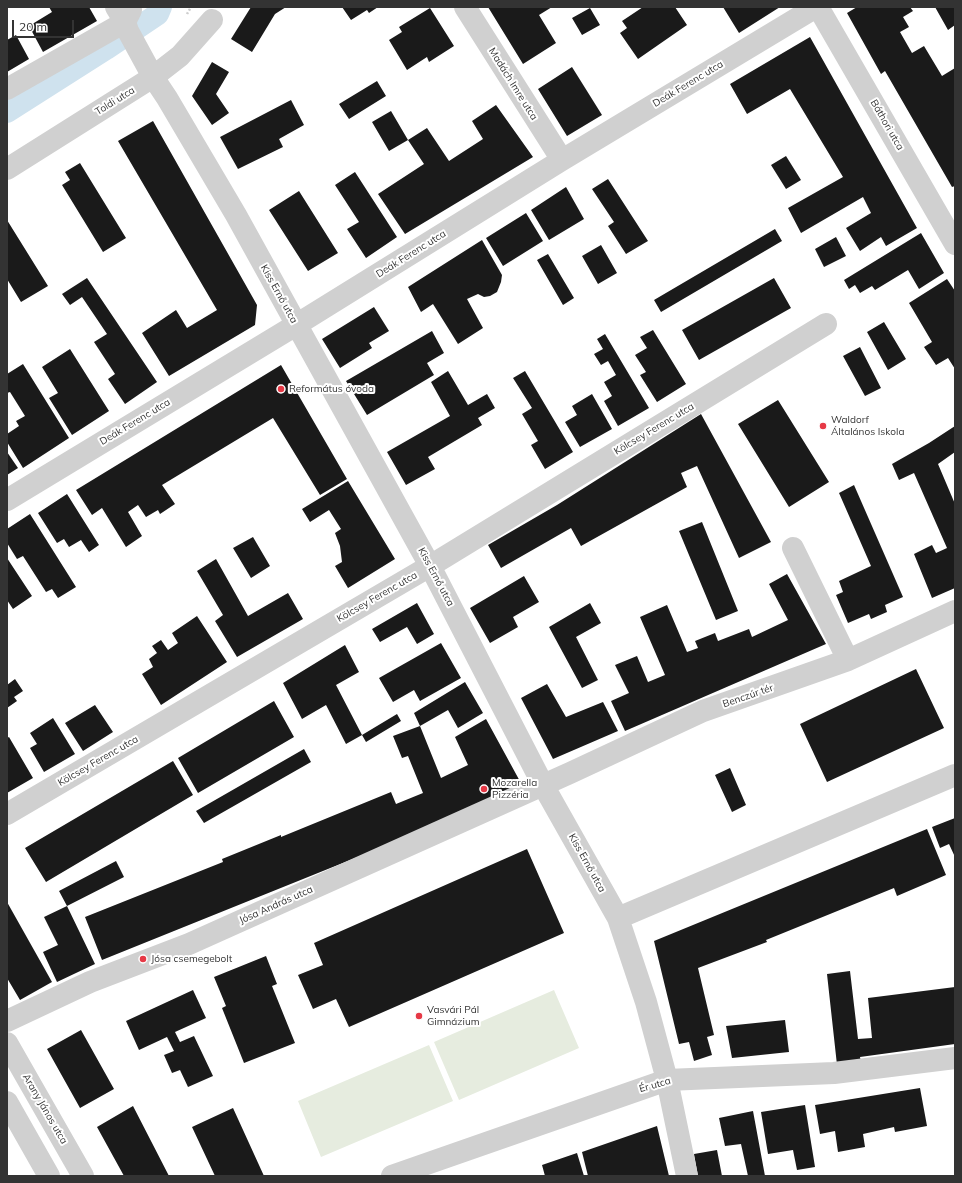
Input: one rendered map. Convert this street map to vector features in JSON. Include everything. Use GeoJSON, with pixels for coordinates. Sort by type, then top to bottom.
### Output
{"type":"FeatureCollection","features":[{"type":"Feature","properties":{"kind":"street","name":"Madách Imre utca"},"geometry":{"type":"LineString","coordinates":[[465,7],[562,160]]}},
{"type":"Feature","properties":{"kind":"street","name":"Deák Ferenc utca"},"geometry":{"type":"LineString","coordinates":[[7,500],[296,325],[562,160],[817,7]]}},
{"type":"Feature","properties":{"kind":"street","name":"Báthori utca"},"geometry":{"type":"LineString","coordinates":[[817,7],[955,244]]}},
{"type":"Feature","properties":{"kind":"street","name":"Kiss Ernő utca"},"geometry":{"type":"LineString","coordinates":[[126,17],[148,67],[236,215],[430,566],[543,785],[618,918],[646,1002],[667,1080],[687,1176]]}},
{"type":"Feature","properties":{"kind":"street"},"geometry":{"type":"LineString","coordinates":[[7,89],[126,17]]}},
{"type":"Feature","properties":{"kind":"street","name":"Toldi utca"},"geometry":{"type":"LineString","coordinates":[[7,170],[148,67],[180,56],[212,20]]}},
{"type":"Feature","properties":{"kind":"street","name":"Kölcsey Ferenc utca"},"geometry":{"type":"LineString","coordinates":[[7,814],[430,566],[826,324]]}},
{"type":"Feature","properties":{"kind":"street"},"geometry":{"type":"LineString","coordinates":[[793,548],[848,660]]}},
{"type":"Feature","properties":{"kind":"street","name":"Benczúr tér"},"geometry":{"type":"LineString","coordinates":[[543,785],[703,711],[848,660],[955,611]]}},
{"type":"Feature","properties":{"kind":"street"},"geometry":{"type":"LineString","coordinates":[[618,918],[955,775]]}},
{"type":"Feature","properties":{"kind":"street","name":"Jósa András utca"},"geometry":{"type":"LineString","coordinates":[[7,1021],[90,982],[189,944],[543,785]]}},
{"type":"Feature","properties":{"kind":"street","name":"Arany János utca"},"geometry":{"type":"LineString","coordinates":[[7,1043],[83,1176]]}},
{"type":"Feature","properties":{"kind":"street","name":"Ér utca"},"geometry":{"type":"LineString","coordinates":[[392,1176],[667,1080],[834,1073],[955,1058]]}},
{"type":"Feature","properties":{"kind":"street"},"geometry":{"type":"LineString","coordinates":[[7,1102],[49,1176]]}},
{"type":"Feature","properties":{"kind":"shaded area"},"geometry":{"type":"Polygon","coordinates":[[[554,990],[579,1048],[459,1100],[434,1042],[554,990]]]}},
{"type":"Feature","properties":{"kind":"shaded area"},"geometry":{"type":"Polygon","coordinates":[[[429,1045],[453,1101],[321,1157],[298,1101],[429,1045]]]}},
{"type":"Feature","properties":{"kind":"building"},"geometry":{"type":"Polygon","coordinates":[[[49,7],[89,7],[97,21],[43,52],[29,26],[52,12],[49,7]]]}},
{"type":"Feature","properties":{"kind":"building"},"geometry":{"type":"Polygon","coordinates":[[[251,7],[286,7],[275,14],[252,52],[231,39],[251,7]]]}},
{"type":"Feature","properties":{"kind":"building"},"geometry":{"type":"Polygon","coordinates":[[[342,7],[378,7],[369,13],[367,10],[351,20],[342,7]]]}},
{"type":"Feature","properties":{"kind":"building"},"geometry":{"type":"Polygon","coordinates":[[[488,7],[552,7],[539,15],[556,43],[523,64],[488,7]]]}},
{"type":"Feature","properties":{"kind":"building"},"geometry":{"type":"Polygon","coordinates":[[[643,7],[675,7],[687,25],[638,59],[620,33],[627,28],[622,21],[643,7]]]}},
{"type":"Feature","properties":{"kind":"building"},"geometry":{"type":"Polygon","coordinates":[[[723,7],[780,7],[739,33],[723,7]]]}},
{"type":"Feature","properties":{"kind":"building"},"geometry":{"type":"Polygon","coordinates":[[[857,7],[910,7],[913,11],[903,17],[909,27],[900,32],[912,53],[924,46],[942,76],[955,68],[955,186],[952,187],[885,71],[881,74],[847,13],[857,7]]]}},
{"type":"Feature","properties":{"kind":"building"},"geometry":{"type":"Polygon","coordinates":[[[935,7],[955,7],[955,25],[948,30],[935,7]]]}},
{"type":"Feature","properties":{"kind":"building"},"geometry":{"type":"Polygon","coordinates":[[[430,8],[454,46],[429,62],[427,57],[407,70],[389,40],[402,32],[399,27],[430,8]]]}},
{"type":"Feature","properties":{"kind":"building"},"geometry":{"type":"Polygon","coordinates":[[[590,8],[600,25],[582,35],[572,18],[590,8]]]}},
{"type":"Feature","properties":{"kind":"building"},"geometry":{"type":"Polygon","coordinates":[[[16,35],[29,59],[7,72],[7,40],[16,35]]]}},
{"type":"Feature","properties":{"kind":"building"},"geometry":{"type":"Polygon","coordinates":[[[810,37],[917,228],[886,246],[881,237],[860,251],[846,228],[871,213],[863,197],[801,233],[788,208],[843,177],[790,89],[747,114],[730,84],[810,37]]]}},
{"type":"Feature","properties":{"kind":"building"},"geometry":{"type":"Polygon","coordinates":[[[212,62],[229,72],[216,94],[229,113],[212,125],[192,96],[212,62]]]}},
{"type":"Feature","properties":{"kind":"building"},"geometry":{"type":"Polygon","coordinates":[[[572,67],[602,115],[567,136],[538,89],[572,67]]]}},
{"type":"Feature","properties":{"kind":"building"},"geometry":{"type":"Polygon","coordinates":[[[377,81],[386,96],[349,119],[339,104],[377,81]]]}},
{"type":"Feature","properties":{"kind":"building"},"geometry":{"type":"Polygon","coordinates":[[[291,100],[304,125],[279,139],[283,147],[238,169],[220,137],[291,100]]]}},
{"type":"Feature","properties":{"kind":"building"},"geometry":{"type":"Polygon","coordinates":[[[496,105],[533,157],[405,234],[378,194],[424,164],[408,140],[427,128],[449,161],[483,139],[472,121],[496,105]]]}},
{"type":"Feature","properties":{"kind":"building"},"geometry":{"type":"Polygon","coordinates":[[[391,111],[408,140],[389,151],[372,122],[391,111]]]}},
{"type":"Feature","properties":{"kind":"building"},"geometry":{"type":"Polygon","coordinates":[[[153,121],[257,305],[255,325],[169,376],[142,333],[176,310],[187,328],[217,310],[118,141],[153,121]]]}},
{"type":"Feature","properties":{"kind":"building"},"geometry":{"type":"Polygon","coordinates":[[[786,156],[801,180],[786,189],[771,165],[786,156]]]}},
{"type":"Feature","properties":{"kind":"building"},"geometry":{"type":"Polygon","coordinates":[[[80,163],[126,238],[103,252],[62,185],[70,180],[65,172],[80,163]]]}},
{"type":"Feature","properties":{"kind":"building"},"geometry":{"type":"Polygon","coordinates":[[[355,172],[397,237],[366,258],[347,229],[359,222],[335,185],[355,172]]]}},
{"type":"Feature","properties":{"kind":"building"},"geometry":{"type":"Polygon","coordinates":[[[608,179],[648,241],[626,254],[608,226],[614,222],[592,189],[608,179]]]}},
{"type":"Feature","properties":{"kind":"building"},"geometry":{"type":"Polygon","coordinates":[[[566,187],[584,219],[549,240],[531,210],[566,187]]]}},
{"type":"Feature","properties":{"kind":"building"},"geometry":{"type":"Polygon","coordinates":[[[299,191],[338,253],[308,271],[269,210],[299,191]]]}},
{"type":"Feature","properties":{"kind":"building"},"geometry":{"type":"Polygon","coordinates":[[[526,213],[543,241],[503,266],[486,238],[526,213]]]}},
{"type":"Feature","properties":{"kind":"building"},"geometry":{"type":"Polygon","coordinates":[[[7,220],[48,286],[21,302],[7,279],[7,220]]]}},
{"type":"Feature","properties":{"kind":"building"},"geometry":{"type":"Polygon","coordinates":[[[775,229],[782,241],[661,312],[654,300],[775,229]]]}},
{"type":"Feature","properties":{"kind":"building"},"geometry":{"type":"Polygon","coordinates":[[[921,233],[944,273],[919,289],[908,270],[875,290],[872,286],[860,293],[855,285],[849,289],[844,280],[921,233]]]}},
{"type":"Feature","properties":{"kind":"building"},"geometry":{"type":"Polygon","coordinates":[[[836,237],[846,256],[824,267],[815,249],[836,237]]]}},
{"type":"Feature","properties":{"kind":"building"},"geometry":{"type":"Polygon","coordinates":[[[482,240],[502,275],[501,282],[497,292],[490,296],[484,297],[478,294],[467,299],[483,328],[458,344],[433,304],[421,312],[408,287],[482,240]]]}},
{"type":"Feature","properties":{"kind":"building"},"geometry":{"type":"Polygon","coordinates":[[[601,245],[617,273],[598,284],[582,256],[601,245]]]}},
{"type":"Feature","properties":{"kind":"building"},"geometry":{"type":"Polygon","coordinates":[[[548,254],[574,298],[563,305],[537,260],[548,254]]]}},
{"type":"Feature","properties":{"kind":"building"},"geometry":{"type":"Polygon","coordinates":[[[87,278],[157,382],[125,404],[108,379],[115,374],[94,342],[107,334],[82,297],[70,305],[62,294],[87,278]]]}},
{"type":"Feature","properties":{"kind":"building"},"geometry":{"type":"Polygon","coordinates":[[[774,278],[791,308],[699,360],[682,330],[774,278]]]}},
{"type":"Feature","properties":{"kind":"building"},"geometry":{"type":"Polygon","coordinates":[[[947,279],[955,291],[955,369],[948,358],[936,365],[924,347],[932,342],[909,303],[947,279]]]}},
{"type":"Feature","properties":{"kind":"building"},"geometry":{"type":"Polygon","coordinates":[[[374,307],[389,331],[369,343],[372,348],[340,368],[322,339],[374,307]]]}},
{"type":"Feature","properties":{"kind":"building"},"geometry":{"type":"Polygon","coordinates":[[[884,322],[906,359],[888,370],[867,332],[884,322]]]}},
{"type":"Feature","properties":{"kind":"building"},"geometry":{"type":"Polygon","coordinates":[[[653,330],[686,384],[657,402],[640,375],[646,372],[635,355],[647,348],[640,337],[653,330]]]}},
{"type":"Feature","properties":{"kind":"building"},"geometry":{"type":"Polygon","coordinates":[[[432,331],[444,353],[427,363],[434,375],[367,415],[346,381],[432,331]]]}},
{"type":"Feature","properties":{"kind":"building"},"geometry":{"type":"Polygon","coordinates":[[[605,334],[649,408],[618,426],[604,401],[612,396],[604,382],[616,375],[608,361],[601,365],[594,354],[603,349],[597,339],[605,334]]]}},
{"type":"Feature","properties":{"kind":"building"},"geometry":{"type":"Polygon","coordinates":[[[860,347],[881,388],[865,396],[843,356],[860,347]]]}},
{"type":"Feature","properties":{"kind":"building"},"geometry":{"type":"Polygon","coordinates":[[[70,349],[109,411],[72,435],[49,398],[58,393],[42,367],[70,349]]]}},
{"type":"Feature","properties":{"kind":"building"},"geometry":{"type":"Polygon","coordinates":[[[23,364],[69,438],[23,468],[7,442],[7,434],[19,426],[16,421],[25,416],[10,392],[7,393],[7,374],[23,364]]]}},
{"type":"Feature","properties":{"kind":"building"},"geometry":{"type":"Polygon","coordinates":[[[281,365],[347,479],[320,495],[273,418],[162,485],[175,504],[160,514],[158,510],[146,517],[138,505],[128,512],[142,536],[126,547],[102,508],[92,515],[76,490],[281,365]]]}},
{"type":"Feature","properties":{"kind":"building"},"geometry":{"type":"Polygon","coordinates":[[[448,371],[468,405],[487,394],[495,408],[478,418],[482,425],[428,457],[435,469],[406,485],[387,452],[450,416],[431,382],[448,371]]]}},
{"type":"Feature","properties":{"kind":"building"},"geometry":{"type":"Polygon","coordinates":[[[525,371],[573,452],[545,469],[531,445],[538,441],[522,414],[532,408],[513,378],[525,371]]]}},
{"type":"Feature","properties":{"kind":"building"},"geometry":{"type":"Polygon","coordinates":[[[592,394],[612,429],[580,447],[565,422],[577,415],[572,406],[592,394]]]}},
{"type":"Feature","properties":{"kind":"building"},"geometry":{"type":"Polygon","coordinates":[[[778,400],[829,482],[789,507],[738,424],[778,400]]]}},
{"type":"Feature","properties":{"kind":"building"},"geometry":{"type":"Polygon","coordinates":[[[701,414],[771,542],[739,558],[697,466],[681,473],[687,487],[581,546],[571,528],[501,568],[488,545],[557,505],[701,414]]]}},
{"type":"Feature","properties":{"kind":"building"},"geometry":{"type":"Polygon","coordinates":[[[955,426],[955,452],[938,464],[955,504],[955,588],[932,598],[914,554],[932,545],[936,553],[947,548],[914,473],[899,480],[892,464],[955,426]]]}},
{"type":"Feature","properties":{"kind":"building"},"geometry":{"type":"Polygon","coordinates":[[[7,452],[18,468],[7,475],[7,452]]]}},
{"type":"Feature","properties":{"kind":"building"},"geometry":{"type":"Polygon","coordinates":[[[348,481],[395,559],[348,588],[335,566],[342,562],[340,546],[335,533],[341,529],[329,510],[310,522],[302,509],[348,481]]]}},
{"type":"Feature","properties":{"kind":"building"},"geometry":{"type":"Polygon","coordinates":[[[854,485],[903,597],[885,605],[887,612],[871,619],[869,614],[848,623],[836,595],[843,592],[839,581],[871,566],[839,493],[854,485]]]}},
{"type":"Feature","properties":{"kind":"building"},"geometry":{"type":"Polygon","coordinates":[[[67,494],[99,545],[89,552],[81,540],[69,547],[64,539],[57,543],[38,513],[67,494]]]}},
{"type":"Feature","properties":{"kind":"building"},"geometry":{"type":"Polygon","coordinates":[[[30,514],[76,587],[58,598],[52,589],[46,592],[23,556],[17,559],[7,543],[7,529],[30,514]]]}},
{"type":"Feature","properties":{"kind":"building"},"geometry":{"type":"Polygon","coordinates":[[[702,522],[738,611],[716,620],[679,531],[702,522]]]}},
{"type":"Feature","properties":{"kind":"building"},"geometry":{"type":"Polygon","coordinates":[[[253,537],[270,566],[251,578],[233,548],[253,537]]]}},
{"type":"Feature","properties":{"kind":"building"},"geometry":{"type":"Polygon","coordinates":[[[7,558],[32,596],[13,609],[7,600],[7,558]]]}},
{"type":"Feature","properties":{"kind":"building"},"geometry":{"type":"Polygon","coordinates":[[[216,559],[248,616],[288,593],[303,619],[237,657],[215,621],[223,615],[197,571],[216,559]]]}},
{"type":"Feature","properties":{"kind":"building"},"geometry":{"type":"Polygon","coordinates":[[[787,574],[826,644],[625,731],[611,701],[629,693],[615,665],[637,656],[648,682],[665,675],[640,617],[667,605],[687,652],[698,648],[695,641],[715,633],[718,641],[749,629],[752,637],[788,620],[769,584],[787,574]]]}},
{"type":"Feature","properties":{"kind":"building"},"geometry":{"type":"Polygon","coordinates":[[[524,576],[539,602],[513,617],[518,627],[490,643],[470,608],[524,576]]]}},
{"type":"Feature","properties":{"kind":"building"},"geometry":{"type":"Polygon","coordinates":[[[417,603],[434,634],[417,644],[407,627],[380,642],[372,629],[417,603]]]}},
{"type":"Feature","properties":{"kind":"building"},"geometry":{"type":"Polygon","coordinates":[[[590,603],[601,623],[576,637],[598,680],[582,688],[549,627],[590,603]]]}},
{"type":"Feature","properties":{"kind":"building"},"geometry":{"type":"Polygon","coordinates":[[[197,616],[227,662],[161,705],[142,674],[153,667],[149,659],[157,653],[152,646],[161,640],[168,650],[178,643],[172,633],[197,616]]]}},
{"type":"Feature","properties":{"kind":"building"},"geometry":{"type":"Polygon","coordinates":[[[441,643],[461,678],[420,701],[414,690],[393,702],[379,678],[441,643]]]}},
{"type":"Feature","properties":{"kind":"building"},"geometry":{"type":"Polygon","coordinates":[[[345,645],[359,672],[336,685],[362,735],[346,744],[326,705],[302,719],[283,683],[345,645]]]}},
{"type":"Feature","properties":{"kind":"building"},"geometry":{"type":"Polygon","coordinates":[[[916,669],[944,728],[827,782],[800,724],[916,669]]]}},
{"type":"Feature","properties":{"kind":"building"},"geometry":{"type":"Polygon","coordinates":[[[15,679],[23,691],[14,697],[17,701],[7,708],[7,685],[15,679]]]}},
{"type":"Feature","properties":{"kind":"building"},"geometry":{"type":"Polygon","coordinates":[[[465,682],[483,713],[458,728],[448,710],[420,726],[414,713],[465,682]]]}},
{"type":"Feature","properties":{"kind":"building"},"geometry":{"type":"Polygon","coordinates":[[[547,684],[566,717],[603,702],[618,731],[553,759],[521,698],[547,684]]]}},
{"type":"Feature","properties":{"kind":"building"},"geometry":{"type":"Polygon","coordinates":[[[274,701],[294,737],[198,793],[178,758],[274,701]]]}},
{"type":"Feature","properties":{"kind":"building"},"geometry":{"type":"Polygon","coordinates":[[[95,705],[113,732],[83,751],[65,723],[95,705]]]}},
{"type":"Feature","properties":{"kind":"building"},"geometry":{"type":"Polygon","coordinates":[[[397,714],[401,721],[366,742],[362,735],[397,714]]]}},
{"type":"Feature","properties":{"kind":"building"},"geometry":{"type":"Polygon","coordinates":[[[53,718],[75,754],[44,772],[30,748],[37,744],[30,733],[53,718]]]}},
{"type":"Feature","properties":{"kind":"building"},"geometry":{"type":"Polygon","coordinates":[[[486,719],[522,785],[457,817],[102,960],[85,917],[223,862],[222,859],[281,835],[281,837],[391,792],[396,804],[423,793],[408,756],[402,758],[393,736],[420,726],[441,778],[468,765],[455,737],[486,719]]]}},
{"type":"Feature","properties":{"kind":"building"},"geometry":{"type":"Polygon","coordinates":[[[9,737],[33,778],[7,793],[7,738],[9,737]]]}},
{"type":"Feature","properties":{"kind":"building"},"geometry":{"type":"Polygon","coordinates":[[[304,749],[311,762],[204,823],[196,811],[304,749]]]}},
{"type":"Feature","properties":{"kind":"building"},"geometry":{"type":"Polygon","coordinates":[[[173,761],[193,795],[46,882],[25,848],[173,761]]]}},
{"type":"Feature","properties":{"kind":"building"},"geometry":{"type":"Polygon","coordinates":[[[730,768],[746,805],[732,812],[715,775],[730,768]]]}},
{"type":"Feature","properties":{"kind":"building"},"geometry":{"type":"Polygon","coordinates":[[[955,818],[955,857],[949,844],[940,848],[932,827],[955,818]]]}},
{"type":"Feature","properties":{"kind":"building"},"geometry":{"type":"Polygon","coordinates":[[[927,829],[946,875],[897,896],[894,888],[766,940],[767,942],[698,968],[714,1035],[707,1037],[712,1055],[694,1061],[689,1042],[679,1044],[654,941],[927,829]]]}},
{"type":"Feature","properties":{"kind":"building","name":"Vasvári Pál Gimnázium"},"geometry":{"type":"Polygon","coordinates":[[[527,849],[564,933],[349,1027],[336,999],[313,1009],[298,975],[323,965],[314,943],[527,849]]]}},
{"type":"Feature","properties":{"kind":"building"},"geometry":{"type":"Polygon","coordinates":[[[116,861],[124,877],[67,906],[59,891],[116,861]]]}},
{"type":"Feature","properties":{"kind":"building"},"geometry":{"type":"Polygon","coordinates":[[[7,902],[52,982],[20,1000],[7,978],[7,902]]]}},
{"type":"Feature","properties":{"kind":"building"},"geometry":{"type":"Polygon","coordinates":[[[67,906],[95,964],[57,982],[43,952],[58,945],[44,917],[67,906]]]}},
{"type":"Feature","properties":{"kind":"building"},"geometry":{"type":"Polygon","coordinates":[[[266,956],[277,984],[272,986],[295,1043],[244,1063],[222,1008],[226,1006],[214,977],[266,956]]]}},
{"type":"Feature","properties":{"kind":"building"},"geometry":{"type":"Polygon","coordinates":[[[850,971],[858,1039],[872,1038],[868,998],[955,987],[955,1044],[860,1057],[861,1062],[837,1065],[827,974],[850,971]]]}},
{"type":"Feature","properties":{"kind":"building"},"geometry":{"type":"Polygon","coordinates":[[[193,990],[206,1018],[175,1032],[180,1042],[194,1036],[213,1076],[188,1087],[180,1070],[172,1073],[164,1055],[174,1051],[167,1037],[139,1050],[126,1021],[193,990]]]}},
{"type":"Feature","properties":{"kind":"building"},"geometry":{"type":"Polygon","coordinates":[[[785,1020],[789,1052],[732,1058],[726,1026],[785,1020]]]}},
{"type":"Feature","properties":{"kind":"building"},"geometry":{"type":"Polygon","coordinates":[[[81,1030],[114,1089],[80,1108],[47,1049],[81,1030]]]}},
{"type":"Feature","properties":{"kind":"building"},"geometry":{"type":"Polygon","coordinates":[[[920,1088],[927,1126],[895,1132],[894,1127],[863,1134],[865,1147],[838,1152],[835,1131],[820,1134],[815,1105],[920,1088]]]}},
{"type":"Feature","properties":{"kind":"building"},"geometry":{"type":"Polygon","coordinates":[[[805,1105],[815,1167],[797,1170],[793,1150],[768,1154],[761,1112],[805,1105]]]}},
{"type":"Feature","properties":{"kind":"building"},"geometry":{"type":"Polygon","coordinates":[[[133,1106],[169,1176],[124,1176],[97,1127],[133,1106]]]}},
{"type":"Feature","properties":{"kind":"building"},"geometry":{"type":"Polygon","coordinates":[[[233,1108],[264,1176],[215,1176],[192,1127],[233,1108]]]}},
{"type":"Feature","properties":{"kind":"building"},"geometry":{"type":"Polygon","coordinates":[[[753,1111],[765,1176],[748,1176],[741,1144],[725,1146],[719,1118],[753,1111]]]}},
{"type":"Feature","properties":{"kind":"building"},"geometry":{"type":"Polygon","coordinates":[[[657,1126],[669,1176],[588,1176],[582,1152],[657,1126]]]}},
{"type":"Feature","properties":{"kind":"building"},"geometry":{"type":"Polygon","coordinates":[[[717,1150],[722,1176],[698,1176],[694,1154],[717,1150]]]}},
{"type":"Feature","properties":{"kind":"building"},"geometry":{"type":"Polygon","coordinates":[[[577,1153],[584,1176],[545,1176],[542,1165],[577,1153]]]}},
{"type":"Feature","properties":{"kind":"waterway"},"geometry":{"type":"LineString","coordinates":[[7,112],[158,14],[161,7]]}},
{"type":"Feature","properties":{"kind":"place","name":"Református óvoda"},"geometry":{"type":"Point","coordinates":[281,389]}},
{"type":"Feature","properties":{"kind":"place","name":"Waldorf Általános Iskola"},"geometry":{"type":"Point","coordinates":[823,426]}},
{"type":"Feature","properties":{"kind":"place","name":"Mozarella Pizzéria"},"geometry":{"type":"Point","coordinates":[484,789]}},
{"type":"Feature","properties":{"kind":"place","name":"Jósa csemegebolt"},"geometry":{"type":"Point","coordinates":[143,959]}},
{"type":"Feature","properties":{"kind":"place","name":"Vasvári Pál Gimnázium"},"geometry":{"type":"Point","coordinates":[419,1016]}}]}
